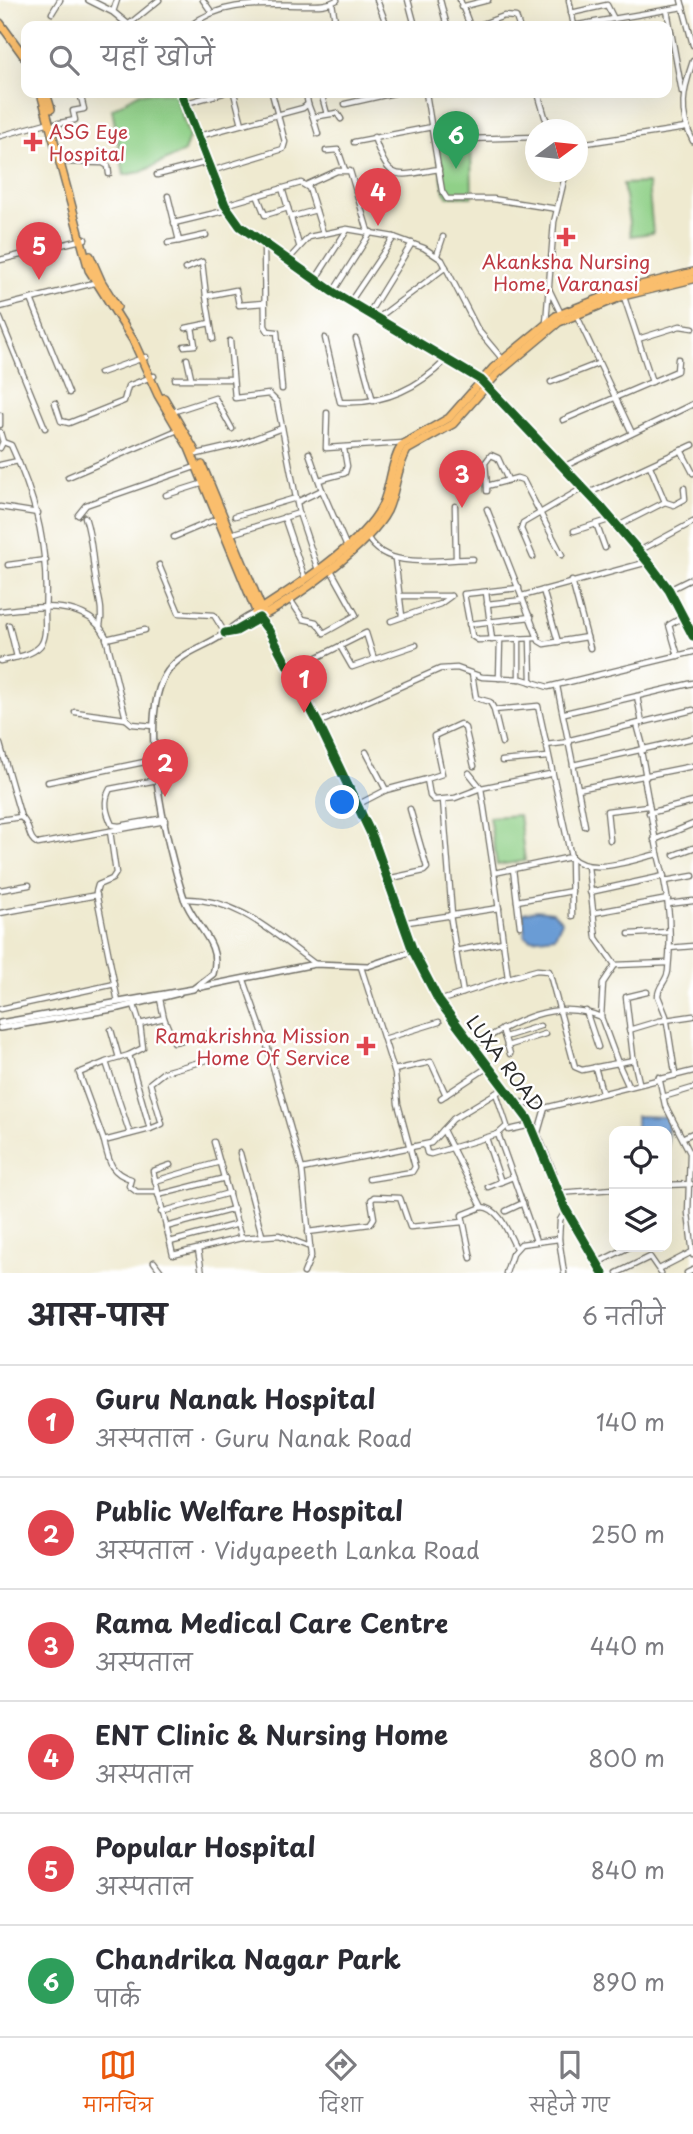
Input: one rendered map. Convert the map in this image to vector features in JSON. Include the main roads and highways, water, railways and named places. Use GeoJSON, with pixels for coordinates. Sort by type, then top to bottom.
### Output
{"type":"FeatureCollection","features":[{"type":"Feature","properties":{"kind":"main road"},"geometry":{"type":"LineString","coordinates":[[0,16],[21,45]]}},
{"type":"Feature","properties":{"kind":"main road"},"geometry":{"type":"LineString","coordinates":[[0,23],[21,52]]}},
{"type":"Feature","properties":{"kind":"main road"},"geometry":{"type":"LineString","coordinates":[[45,98],[65,162],[83,240]]}},
{"type":"Feature","properties":{"kind":"main road"},"geometry":{"type":"LineString","coordinates":[[53,122],[83,240],[98,282],[197,454],[205,482],[260,614]]}},
{"type":"Feature","properties":{"kind":"main road"},"geometry":{"type":"LineString","coordinates":[[260,614],[346,545],[365,533],[381,507],[395,459],[404,443],[449,418],[546,323],[622,293],[693,272]]}},
{"type":"Feature","properties":{"kind":"main road"},"geometry":{"type":"LineString","coordinates":[[622,293],[693,279]]}},
{"type":"Feature","properties":{"kind":"main road"},"geometry":{"type":"LineString","coordinates":[[506,362],[562,316]]}},
{"type":"Feature","properties":{"kind":"main road"},"geometry":{"type":"LineString","coordinates":[[152,377],[200,466]]}},
{"type":"Feature","properties":{"kind":"main road"},"geometry":{"type":"LineString","coordinates":[[260,614],[289,598],[330,569],[387,511],[407,450],[453,424],[484,383]]}},
{"type":"Feature","properties":{"kind":"main road"},"geometry":{"type":"LineString","coordinates":[[220,518],[230,534],[260,614]]}},
{"type":"Feature","properties":{"kind":"water"},"geometry":{"type":"Polygon","coordinates":[[[537,910],[553,912],[562,921],[555,936],[531,939],[525,936],[523,913],[537,910]]]}},
{"type":"Feature","properties":{"kind":"water"},"geometry":{"type":"Polygon","coordinates":[[[636,1116],[668,1117],[668,1126],[636,1126],[636,1116]]]}},
{"type":"Feature","properties":{"kind":"place","name":"ASG Eye Hospital"},"geometry":{"type":"Point","coordinates":[33,142]}},
{"type":"Feature","properties":{"kind":"place","name":"Chandrika Nagar Park"},"geometry":{"type":"Point","coordinates":[456,169]}},
{"type":"Feature","properties":{"kind":"place","name":"ENT Clinic & Nursing Home"},"geometry":{"type":"Point","coordinates":[378,226]}},
{"type":"Feature","properties":{"kind":"place","name":"Akanksha Nursing Home, Varanasi"},"geometry":{"type":"Point","coordinates":[566,237]}},
{"type":"Feature","properties":{"kind":"place","name":"Popular Hospital"},"geometry":{"type":"Point","coordinates":[39,280]}},
{"type":"Feature","properties":{"kind":"place","name":"Rama Medical Care Centre"},"geometry":{"type":"Point","coordinates":[462,508]}},
{"type":"Feature","properties":{"kind":"place","name":"Guru Nanak Hospital"},"geometry":{"type":"Point","coordinates":[304,713]}},
{"type":"Feature","properties":{"kind":"place","name":"Public Welfare Hospital"},"geometry":{"type":"Point","coordinates":[165,797]}},
{"type":"Feature","properties":{"kind":"place","name":"Ramakrishna Mission Home Of Service"},"geometry":{"type":"Point","coordinates":[366,1046]}}]}
